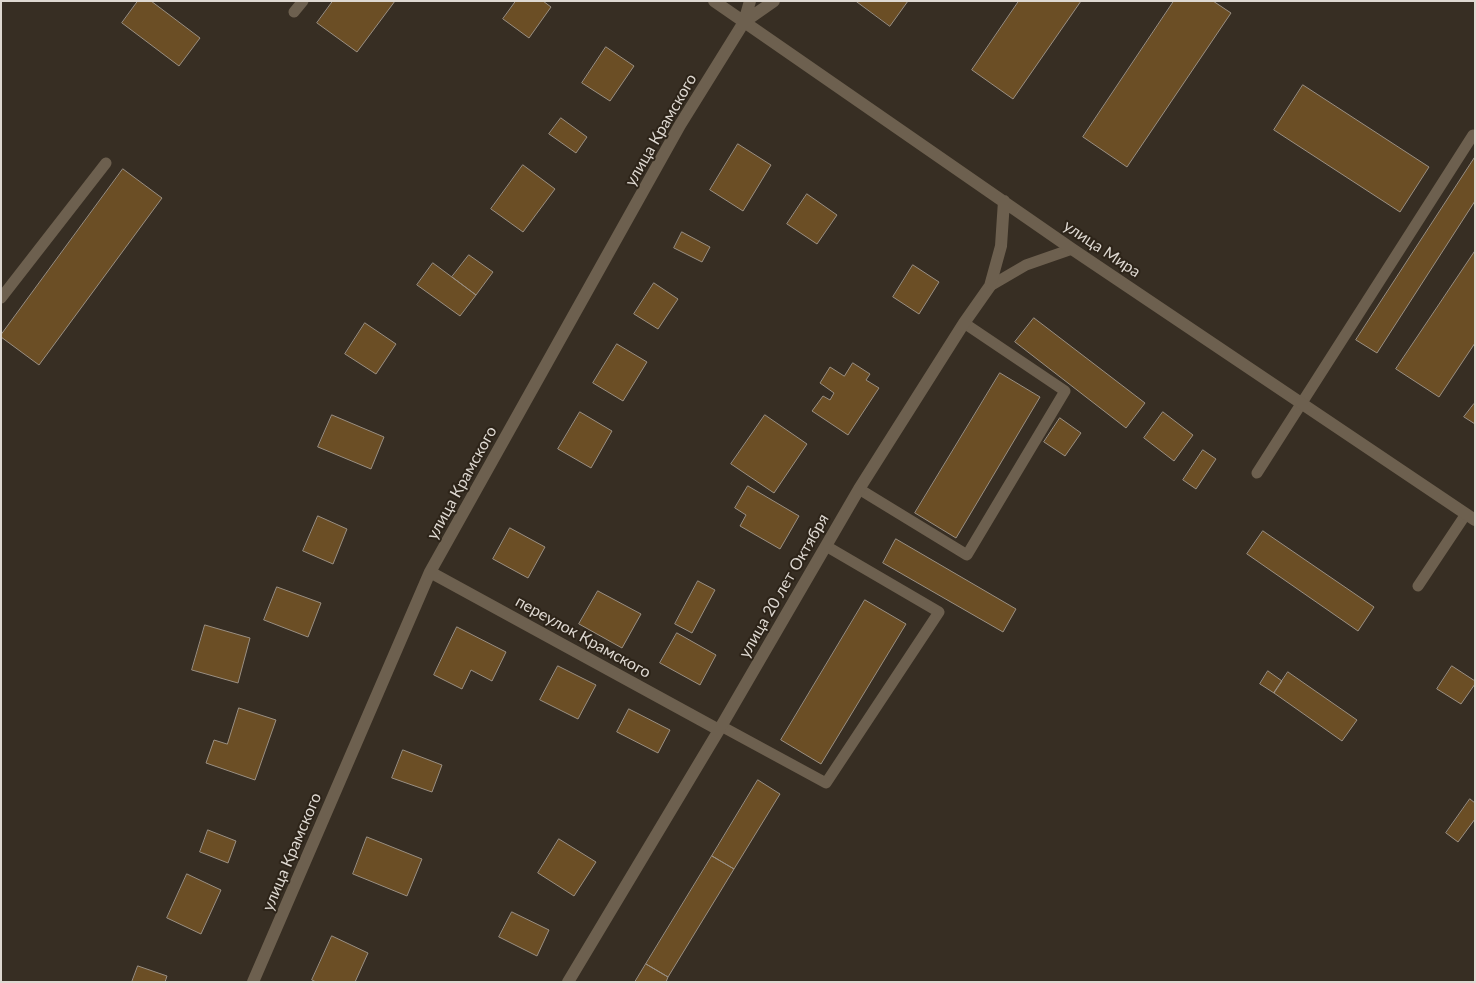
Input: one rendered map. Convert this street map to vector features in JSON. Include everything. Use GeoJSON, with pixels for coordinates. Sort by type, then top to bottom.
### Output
{"type":"FeatureCollection","features":[{"type":"Feature","properties":{"kind":"street","name":"улица Мира"},"geometry":{"type":"LineString","coordinates":[[714,1],[1072,249],[1470,517]]}},
{"type":"Feature","properties":{"kind":"street","name":"улица Крамского"},"geometry":{"type":"LineString","coordinates":[[253,982],[430,572],[680,125],[744,22],[750,1]]}},
{"type":"Feature","properties":{"kind":"street","name":"улица Крамского"},"geometry":{"type":"LineString","coordinates":[[744,22],[774,1]]}},
{"type":"Feature","properties":{"kind":"street","name":"улица 20 лет Октября"},"geometry":{"type":"LineString","coordinates":[[568,982],[720,728],[859,489],[964,323],[990,286],[1001,246],[1004,201]]}},
{"type":"Feature","properties":{"kind":"street","name":"переулок Крамского"},"geometry":{"type":"LineString","coordinates":[[430,572],[720,728]]}},
{"type":"Feature","properties":{"kind":"lane"},"geometry":{"type":"LineString","coordinates":[[294,12],[303,1]]}},
{"type":"Feature","properties":{"kind":"lane"},"geometry":{"type":"LineString","coordinates":[[1257,474],[1472,135]]}},
{"type":"Feature","properties":{"kind":"lane"},"geometry":{"type":"LineString","coordinates":[[1,298],[106,163]]}},
{"type":"Feature","properties":{"kind":"lane"},"geometry":{"type":"LineString","coordinates":[[990,286],[1026,266],[1072,249]]}},
{"type":"Feature","properties":{"kind":"lane"},"geometry":{"type":"LineString","coordinates":[[859,489],[967,555],[1065,391],[964,323]]}},
{"type":"Feature","properties":{"kind":"lane"},"geometry":{"type":"LineString","coordinates":[[1418,586],[1470,517]]}},
{"type":"Feature","properties":{"kind":"lane"},"geometry":{"type":"LineString","coordinates":[[720,728],[826,783],[939,612],[826,546]]}},
{"type":"Feature","properties":{"kind":"building"},"geometry":{"type":"Polygon","coordinates":[[[138,1],[151,1],[200,38],[179,66],[122,23],[138,1]]]}},
{"type":"Feature","properties":{"kind":"building"},"geometry":{"type":"Polygon","coordinates":[[[333,1],[395,1],[357,52],[317,23],[333,1]]]}},
{"type":"Feature","properties":{"kind":"building"},"geometry":{"type":"Polygon","coordinates":[[[516,1],[543,1],[551,7],[529,38],[503,19],[516,1]]]}},
{"type":"Feature","properties":{"kind":"building"},"geometry":{"type":"Polygon","coordinates":[[[856,1],[908,1],[890,26],[856,1]]]}},
{"type":"Feature","properties":{"kind":"building"},"geometry":{"type":"Polygon","coordinates":[[[1019,1],[1081,1],[1013,99],[972,70],[1019,1]]]}},
{"type":"Feature","properties":{"kind":"building"},"geometry":{"type":"Polygon","coordinates":[[[1174,1],[1213,1],[1231,13],[1127,167],[1083,137],[1174,1]]]}},
{"type":"Feature","properties":{"kind":"building"},"geometry":{"type":"Polygon","coordinates":[[[606,47],[634,66],[610,101],[582,83],[606,47]]]}},
{"type":"Feature","properties":{"kind":"building"},"geometry":{"type":"Polygon","coordinates":[[[1303,85],[1429,167],[1400,212],[1274,130],[1303,85]]]}},
{"type":"Feature","properties":{"kind":"building"},"geometry":{"type":"Polygon","coordinates":[[[561,118],[587,137],[576,153],[549,134],[561,118]]]}},
{"type":"Feature","properties":{"kind":"building"},"geometry":{"type":"Polygon","coordinates":[[[738,144],[771,165],[743,211],[710,190],[738,144]]]}},
{"type":"Feature","properties":{"kind":"building"},"geometry":{"type":"Polygon","coordinates":[[[1475,157],[1475,201],[1377,353],[1356,340],[1475,157]]]}},
{"type":"Feature","properties":{"kind":"building"},"geometry":{"type":"Polygon","coordinates":[[[523,165],[555,189],[523,232],[491,209],[523,165]]]}},
{"type":"Feature","properties":{"kind":"building"},"geometry":{"type":"Polygon","coordinates":[[[123,169],[162,198],[39,365],[1,337],[1,335],[123,169]]]}},
{"type":"Feature","properties":{"kind":"building"},"geometry":{"type":"Polygon","coordinates":[[[807,194],[837,215],[817,244],[787,224],[807,194]]]}},
{"type":"Feature","properties":{"kind":"building"},"geometry":{"type":"Polygon","coordinates":[[[682,232],[710,247],[702,262],[674,248],[682,232]]]}},
{"type":"Feature","properties":{"kind":"building"},"geometry":{"type":"Polygon","coordinates":[[[1475,251],[1475,343],[1439,397],[1396,369],[1475,251]]]}},
{"type":"Feature","properties":{"kind":"building"},"geometry":{"type":"Polygon","coordinates":[[[469,255],[493,272],[476,295],[452,277],[469,255]]]}},
{"type":"Feature","properties":{"kind":"building"},"geometry":{"type":"Polygon","coordinates":[[[433,263],[476,295],[460,316],[417,285],[433,263]]]}},
{"type":"Feature","properties":{"kind":"building"},"geometry":{"type":"Polygon","coordinates":[[[913,265],[939,282],[919,314],[893,297],[913,265]]]}},
{"type":"Feature","properties":{"kind":"building"},"geometry":{"type":"Polygon","coordinates":[[[654,283],[678,299],[658,329],[634,314],[654,283]]]}},
{"type":"Feature","properties":{"kind":"building"},"geometry":{"type":"Polygon","coordinates":[[[1034,318],[1145,403],[1126,428],[1015,342],[1034,318]]]}},
{"type":"Feature","properties":{"kind":"building"},"geometry":{"type":"Polygon","coordinates":[[[365,323],[396,344],[376,374],[345,354],[365,323]]]}},
{"type":"Feature","properties":{"kind":"building"},"geometry":{"type":"Polygon","coordinates":[[[617,344],[647,362],[623,401],[593,383],[617,344]]]}},
{"type":"Feature","properties":{"kind":"building"},"geometry":{"type":"Polygon","coordinates":[[[853,363],[870,374],[866,380],[879,388],[848,435],[812,411],[823,396],[830,400],[834,393],[820,383],[830,367],[844,376],[853,363]]]}},
{"type":"Feature","properties":{"kind":"building"},"geometry":{"type":"Polygon","coordinates":[[[1000,373],[1040,397],[956,538],[915,513],[1000,373]]]}},
{"type":"Feature","properties":{"kind":"building"},"geometry":{"type":"Polygon","coordinates":[[[1475,405],[1475,424],[1464,417],[1475,405]]]}},
{"type":"Feature","properties":{"kind":"building"},"geometry":{"type":"Polygon","coordinates":[[[580,412],[612,431],[591,468],[558,449],[580,412]]]}},
{"type":"Feature","properties":{"kind":"building"},"geometry":{"type":"Polygon","coordinates":[[[1163,412],[1193,435],[1174,461],[1144,438],[1163,412]]]}},
{"type":"Feature","properties":{"kind":"building"},"geometry":{"type":"Polygon","coordinates":[[[332,415],[384,437],[371,469],[318,447],[332,415]]]}},
{"type":"Feature","properties":{"kind":"building"},"geometry":{"type":"Polygon","coordinates":[[[765,415],[807,444],[774,493],[731,464],[765,415]]]}},
{"type":"Feature","properties":{"kind":"building"},"geometry":{"type":"Polygon","coordinates":[[[1060,418],[1081,433],[1065,456],[1044,442],[1060,418]]]}},
{"type":"Feature","properties":{"kind":"building"},"geometry":{"type":"Polygon","coordinates":[[[1203,450],[1216,459],[1196,489],[1183,480],[1203,450]]]}},
{"type":"Feature","properties":{"kind":"building"},"geometry":{"type":"Polygon","coordinates":[[[748,486],[799,516],[780,549],[740,526],[746,515],[735,508],[748,486]]]}},
{"type":"Feature","properties":{"kind":"building"},"geometry":{"type":"Polygon","coordinates":[[[318,516],[347,529],[333,564],[303,551],[318,516]]]}},
{"type":"Feature","properties":{"kind":"building"},"geometry":{"type":"Polygon","coordinates":[[[510,528],[545,547],[528,578],[493,559],[510,528]]]}},
{"type":"Feature","properties":{"kind":"building"},"geometry":{"type":"Polygon","coordinates":[[[1263,531],[1374,607],[1358,631],[1247,554],[1263,531]]]}},
{"type":"Feature","properties":{"kind":"building"},"geometry":{"type":"Polygon","coordinates":[[[896,539],[1016,609],[1003,632],[883,563],[896,539]]]}},
{"type":"Feature","properties":{"kind":"building"},"geometry":{"type":"Polygon","coordinates":[[[698,581],[715,590],[692,633],[675,624],[698,581]]]}},
{"type":"Feature","properties":{"kind":"building"},"geometry":{"type":"Polygon","coordinates":[[[277,587],[321,603],[308,637],[264,620],[277,587]]]}},
{"type":"Feature","properties":{"kind":"building"},"geometry":{"type":"Polygon","coordinates":[[[598,591],[641,614],[622,648],[579,624],[598,591]]]}},
{"type":"Feature","properties":{"kind":"building"},"geometry":{"type":"Polygon","coordinates":[[[865,600],[906,624],[821,764],[781,740],[865,600]]]}},
{"type":"Feature","properties":{"kind":"building"},"geometry":{"type":"Polygon","coordinates":[[[205,625],[250,638],[238,683],[192,670],[205,625]]]}},
{"type":"Feature","properties":{"kind":"building"},"geometry":{"type":"Polygon","coordinates":[[[457,627],[506,652],[492,681],[471,670],[462,689],[434,675],[457,627]]]}},
{"type":"Feature","properties":{"kind":"building"},"geometry":{"type":"Polygon","coordinates":[[[677,633],[716,655],[700,685],[660,663],[677,633]]]}},
{"type":"Feature","properties":{"kind":"building"},"geometry":{"type":"Polygon","coordinates":[[[558,666],[596,685],[578,719],[540,700],[558,666]]]}},
{"type":"Feature","properties":{"kind":"building"},"geometry":{"type":"Polygon","coordinates":[[[1452,666],[1475,681],[1475,684],[1461,704],[1437,689],[1452,666]]]}},
{"type":"Feature","properties":{"kind":"building"},"geometry":{"type":"Polygon","coordinates":[[[1268,671],[1282,681],[1274,693],[1260,684],[1268,671]]]}},
{"type":"Feature","properties":{"kind":"building"},"geometry":{"type":"Polygon","coordinates":[[[1288,672],[1357,720],[1342,741],[1274,693],[1288,672]]]}},
{"type":"Feature","properties":{"kind":"building"},"geometry":{"type":"Polygon","coordinates":[[[239,708],[276,720],[255,780],[206,763],[214,740],[227,744],[239,708]]]}},
{"type":"Feature","properties":{"kind":"building"},"geometry":{"type":"Polygon","coordinates":[[[629,709],[670,730],[658,753],[617,732],[629,709]]]}},
{"type":"Feature","properties":{"kind":"building"},"geometry":{"type":"Polygon","coordinates":[[[403,750],[442,765],[432,792],[392,778],[403,750]]]}},
{"type":"Feature","properties":{"kind":"building"},"geometry":{"type":"Polygon","coordinates":[[[758,780],[780,794],[734,869],[712,856],[758,780]]]}},
{"type":"Feature","properties":{"kind":"building"},"geometry":{"type":"Polygon","coordinates":[[[1470,799],[1475,803],[1475,819],[1458,842],[1446,833],[1470,799]]]}},
{"type":"Feature","properties":{"kind":"building"},"geometry":{"type":"Polygon","coordinates":[[[208,830],[236,841],[228,863],[200,852],[208,830]]]}},
{"type":"Feature","properties":{"kind":"building"},"geometry":{"type":"Polygon","coordinates":[[[367,837],[422,859],[407,896],[353,874],[367,837]]]}},
{"type":"Feature","properties":{"kind":"building"},"geometry":{"type":"Polygon","coordinates":[[[559,839],[596,862],[574,896],[538,873],[559,839]]]}},
{"type":"Feature","properties":{"kind":"building"},"geometry":{"type":"Polygon","coordinates":[[[712,856],[734,869],[668,977],[646,964],[712,856]]]}},
{"type":"Feature","properties":{"kind":"building"},"geometry":{"type":"Polygon","coordinates":[[[187,874],[221,890],[201,934],[167,918],[187,874]]]}},
{"type":"Feature","properties":{"kind":"building"},"geometry":{"type":"Polygon","coordinates":[[[512,912],[549,930],[537,956],[499,937],[512,912]]]}},
{"type":"Feature","properties":{"kind":"building"},"geometry":{"type":"Polygon","coordinates":[[[332,936],[368,953],[355,982],[316,982],[312,980],[332,936]]]}},
{"type":"Feature","properties":{"kind":"building"},"geometry":{"type":"Polygon","coordinates":[[[646,964],[668,977],[666,982],[635,982],[646,964]]]}},
{"type":"Feature","properties":{"kind":"building"},"geometry":{"type":"Polygon","coordinates":[[[138,966],[167,976],[165,982],[132,982],[138,966]]]}}]}
